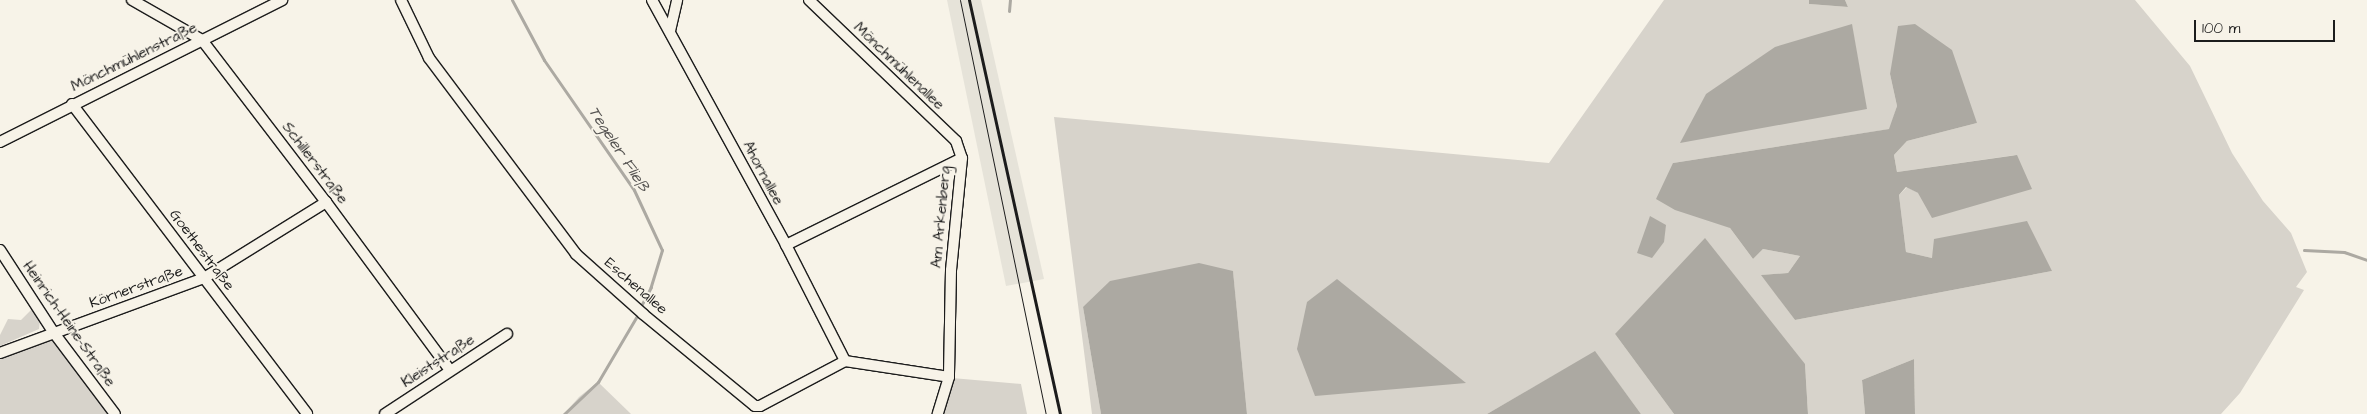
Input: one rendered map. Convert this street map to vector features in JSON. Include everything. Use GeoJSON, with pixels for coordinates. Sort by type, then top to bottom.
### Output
{"type":"FeatureCollection","features":[{"type":"Feature","properties":{"kind":"street","name":"Schillerstraße"},"geometry":{"type":"LineString","coordinates":[[132,0],[202,40],[326,202],[450,370]]}},
{"type":"Feature","properties":{"kind":"street","name":"Mönchmühlenstraße"},"geometry":{"type":"LineString","coordinates":[[0,142],[72,104],[282,0]]}},
{"type":"Feature","properties":{"kind":"street","name":"Eschenallee"},"geometry":{"type":"LineString","coordinates":[[401,0],[429,58],[576,254],[643,314],[755,406],[760,406],[845,361]]}},
{"type":"Feature","properties":{"kind":"street","name":"Ahornallee"},"geometry":{"type":"LineString","coordinates":[[652,0],[786,245],[845,361]]}},
{"type":"Feature","properties":{"kind":"street"},"geometry":{"type":"LineString","coordinates":[[670,31],[677,0]]}},
{"type":"Feature","properties":{"kind":"street","name":"Mönchmühlenallee"},"geometry":{"type":"LineString","coordinates":[[809,0],[956,141],[962,158]]}},
{"type":"Feature","properties":{"kind":"street","name":"Goethestraße"},"geometry":{"type":"LineString","coordinates":[[72,104],[307,414]]}},
{"type":"Feature","properties":{"kind":"street","name":"Am Arkenberg"},"geometry":{"type":"LineString","coordinates":[[786,245],[962,158]]}},
{"type":"Feature","properties":{"kind":"street","name":"Am Arkenberg"},"geometry":{"type":"LineString","coordinates":[[938,414],[949,377],[951,270],[962,158]]}},
{"type":"Feature","properties":{"kind":"street","name":"Körnerstraße"},"geometry":{"type":"LineString","coordinates":[[0,353],[204,278],[326,202]]}},
{"type":"Feature","properties":{"kind":"street","name":"Heinrich-Heine-Straße"},"geometry":{"type":"LineString","coordinates":[[0,250],[54,333],[115,414]]}},
{"type":"Feature","properties":{"kind":"street","name":"Kleiststraße"},"geometry":{"type":"LineString","coordinates":[[385,414],[507,334]]}},
{"type":"Feature","properties":{"kind":"street"},"geometry":{"type":"LineString","coordinates":[[845,361],[949,377]]}},
{"type":"Feature","properties":{"kind":"shaded area"},"geometry":{"type":"Polygon","coordinates":[[[947,0],[981,0],[1044,279],[1006,286],[947,0]]]}},
{"type":"Feature","properties":{"kind":"shaded area"},"geometry":{"type":"Polygon","coordinates":[[[1664,0],[1809,0],[1809,4],[1848,7],[1845,0],[2135,0],[2190,66],[2232,153],[2263,201],[2291,233],[2307,272],[2296,287],[2304,290],[2240,393],[2221,414],[1915,414],[1914,359],[1862,380],[1865,414],[1808,414],[1805,364],[1615,334],[1674,414],[1641,414],[1595,352],[1487,414],[1247,414],[1233,272],[1083,307],[1101,414],[1092,414],[1054,117],[1549,163],[1664,0]],[[1890,74],[1897,106],[1890,129],[1673,163],[1730,228],[1753,259],[1763,249],[1800,256],[1788,273],[1762,275],[1795,320],[2052,271],[1932,258],[1906,252],[1899,195],[1907,187],[1918,193],[2016,155],[1897,172],[1894,155],[1907,141],[1977,123],[1890,74]]]}},
{"type":"Feature","properties":{"kind":"shaded area"},"geometry":{"type":"Polygon","coordinates":[[[1809,0],[1845,0],[1848,7],[1809,4],[1809,0]]]}},
{"type":"Feature","properties":{"kind":"shaded area"},"geometry":{"type":"Polygon","coordinates":[[[1852,24],[1867,109],[1680,143],[1706,94],[1775,47],[1852,24]]]}},
{"type":"Feature","properties":{"kind":"shaded area"},"geometry":{"type":"Polygon","coordinates":[[[1915,24],[1952,50],[1977,123],[1907,141],[1894,155],[1897,172],[2017,155],[2032,189],[1932,218],[1918,193],[1906,187],[1899,195],[1906,252],[1932,258],[1934,239],[2027,221],[2052,271],[1795,320],[1761,275],[1788,273],[1800,256],[1763,249],[1753,259],[1730,228],[1675,210],[1656,199],[1673,163],[1889,129],[1897,106],[1890,74],[1898,26],[1915,24]]]}},
{"type":"Feature","properties":{"kind":"shaded area"},"geometry":{"type":"Polygon","coordinates":[[[1650,216],[1666,225],[1664,242],[1652,258],[1637,253],[1650,216]]]}},
{"type":"Feature","properties":{"kind":"shaded area"},"geometry":{"type":"Polygon","coordinates":[[[1705,238],[1805,364],[1808,414],[1674,414],[1615,334],[1705,238]]]}},
{"type":"Feature","properties":{"kind":"shaded area"},"geometry":{"type":"Polygon","coordinates":[[[1199,263],[1233,271],[1247,414],[1101,414],[1083,307],[1110,281],[1199,263]]]}},
{"type":"Feature","properties":{"kind":"shaded area"},"geometry":{"type":"Polygon","coordinates":[[[1337,279],[1466,383],[1315,396],[1297,349],[1307,302],[1337,279]]]}},
{"type":"Feature","properties":{"kind":"shaded area"},"geometry":{"type":"Polygon","coordinates":[[[32,309],[40,319],[39,329],[0,346],[0,335],[8,319],[21,320],[32,309]]]}},
{"type":"Feature","properties":{"kind":"shaded area"},"geometry":{"type":"Polygon","coordinates":[[[53,337],[113,414],[0,414],[0,356],[53,337]]]}},
{"type":"Feature","properties":{"kind":"shaded area"},"geometry":{"type":"Polygon","coordinates":[[[1595,351],[1641,414],[1487,414],[1595,351]]]}},
{"type":"Feature","properties":{"kind":"shaded area"},"geometry":{"type":"Polygon","coordinates":[[[1914,359],[1915,414],[1865,414],[1862,380],[1914,359]]]}},
{"type":"Feature","properties":{"kind":"shaded area"},"geometry":{"type":"Polygon","coordinates":[[[952,378],[1021,384],[1027,414],[944,414],[952,378]]]}},
{"type":"Feature","properties":{"kind":"shaded area"},"geometry":{"type":"Polygon","coordinates":[[[598,382],[631,414],[564,414],[579,397],[598,382]]]}},
{"type":"Feature","properties":{"kind":"waterway","name":"Tegeler Fließ"},"geometry":{"type":"LineString","coordinates":[[512,0],[544,60],[634,190],[662,250],[651,287],[640,308]]}},
{"type":"Feature","properties":{"kind":"waterway"},"geometry":{"type":"LineString","coordinates":[[1009,11],[1010,0]]}},
{"type":"Feature","properties":{"kind":"waterway"},"geometry":{"type":"LineString","coordinates":[[2304,250],[2344,252],[2367,260]]}},
{"type":"Feature","properties":{"kind":"waterway","name":"Tegeler Fließ"},"geometry":{"type":"LineString","coordinates":[[564,414],[598,382],[638,314]]}},
{"type":"Feature","properties":{"kind":"tram line"},"geometry":{"type":"LineString","coordinates":[[960,0],[1046,414]]}},
{"type":"Feature","properties":{"kind":"railway"},"geometry":{"type":"LineString","coordinates":[[969,0],[1060,414]]}}]}
